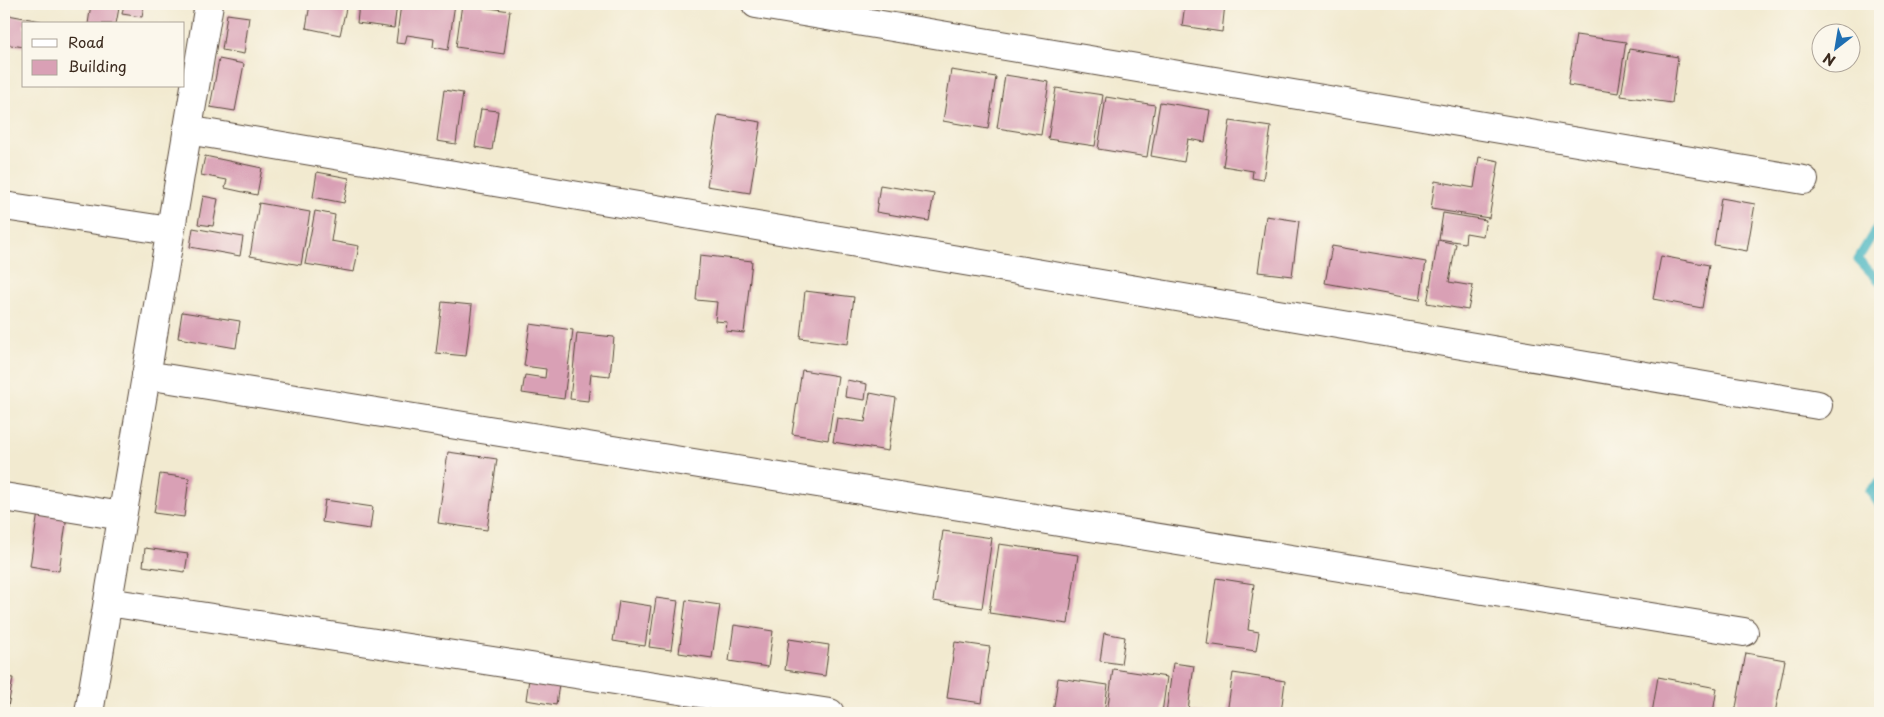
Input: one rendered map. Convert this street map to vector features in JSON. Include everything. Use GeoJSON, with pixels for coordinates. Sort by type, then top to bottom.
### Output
{"type":"FeatureCollection","features":[{"type":"Feature","properties":{"kind":"street"},"geometry":{"type":"LineString","coordinates":[[90,713],[209,4]]}},
{"type":"Feature","properties":{"kind":"street"},"geometry":{"type":"LineString","coordinates":[[756,4],[1804,180]]}},
{"type":"Feature","properties":{"kind":"street"},"geometry":{"type":"LineString","coordinates":[[187,130],[1818,405]]}},
{"type":"Feature","properties":{"kind":"street"},"geometry":{"type":"LineString","coordinates":[[4,206],[170,232]]}},
{"type":"Feature","properties":{"kind":"street"},"geometry":{"type":"LineString","coordinates":[[146,375],[1744,632]]}},
{"type":"Feature","properties":{"kind":"street"},"geometry":{"type":"LineString","coordinates":[[4,498],[122,516]]}},
{"type":"Feature","properties":{"kind":"street"},"geometry":{"type":"LineString","coordinates":[[108,602],[830,713]]}},
{"type":"Feature","properties":{"kind":"building"},"geometry":{"type":"Polygon","coordinates":[[[91,4],[119,8],[116,22],[88,22],[91,4]]]}},
{"type":"Feature","properties":{"kind":"building"},"geometry":{"type":"Polygon","coordinates":[[[124,4],[144,4],[142,17],[122,14],[124,4]]]}},
{"type":"Feature","properties":{"kind":"building"},"geometry":{"type":"Polygon","coordinates":[[[310,4],[347,4],[340,35],[306,28],[310,4]]]}},
{"type":"Feature","properties":{"kind":"building"},"geometry":{"type":"Polygon","coordinates":[[[359,4],[397,4],[394,28],[357,23],[359,4]]]}},
{"type":"Feature","properties":{"kind":"building"},"geometry":{"type":"Polygon","coordinates":[[[401,4],[455,4],[448,50],[433,47],[434,39],[407,35],[405,44],[396,43],[401,4]]]}},
{"type":"Feature","properties":{"kind":"building"},"geometry":{"type":"Polygon","coordinates":[[[462,4],[482,4],[482,7],[510,11],[504,54],[456,47],[462,4]]]}},
{"type":"Feature","properties":{"kind":"building"},"geometry":{"type":"Polygon","coordinates":[[[1185,4],[1225,4],[1222,32],[1182,26],[1185,4]]]}},
{"type":"Feature","properties":{"kind":"building"},"geometry":{"type":"Polygon","coordinates":[[[227,14],[249,17],[244,54],[222,50],[227,14]]]}},
{"type":"Feature","properties":{"kind":"building"},"geometry":{"type":"Polygon","coordinates":[[[8,15],[41,21],[22,22],[22,47],[4,44],[8,15]]]}},
{"type":"Feature","properties":{"kind":"building"},"geometry":{"type":"Polygon","coordinates":[[[1576,35],[1626,42],[1618,93],[1568,85],[1576,35]]]}},
{"type":"Feature","properties":{"kind":"building"},"geometry":{"type":"Polygon","coordinates":[[[1629,49],[1678,57],[1672,103],[1621,96],[1629,49]]]}},
{"type":"Feature","properties":{"kind":"building"},"geometry":{"type":"Polygon","coordinates":[[[219,59],[244,64],[235,111],[210,107],[219,59]]]}},
{"type":"Feature","properties":{"kind":"building"},"geometry":{"type":"Polygon","coordinates":[[[951,70],[996,77],[988,129],[943,121],[951,70]]]}},
{"type":"Feature","properties":{"kind":"building"},"geometry":{"type":"Polygon","coordinates":[[[1005,75],[1049,82],[1041,135],[997,128],[1005,75]]]}},
{"type":"Feature","properties":{"kind":"building"},"geometry":{"type":"Polygon","coordinates":[[[1056,88],[1103,95],[1095,146],[1048,139],[1056,88]]]}},
{"type":"Feature","properties":{"kind":"building"},"geometry":{"type":"Polygon","coordinates":[[[444,90],[463,93],[456,144],[437,141],[444,90]]]}},
{"type":"Feature","properties":{"kind":"building"},"geometry":{"type":"Polygon","coordinates":[[[1106,97],[1155,105],[1147,157],[1098,149],[1106,97]]]}},
{"type":"Feature","properties":{"kind":"building"},"geometry":{"type":"Polygon","coordinates":[[[1160,102],[1210,110],[1205,142],[1188,139],[1184,162],[1151,156],[1160,102]]]}},
{"type":"Feature","properties":{"kind":"building"},"geometry":{"type":"Polygon","coordinates":[[[481,109],[498,111],[492,150],[475,147],[481,109]]]}},
{"type":"Feature","properties":{"kind":"building"},"geometry":{"type":"Polygon","coordinates":[[[718,115],[761,122],[750,193],[707,186],[718,115]]]}},
{"type":"Feature","properties":{"kind":"building"},"geometry":{"type":"Polygon","coordinates":[[[1230,121],[1271,127],[1263,180],[1252,178],[1253,171],[1223,166],[1230,121]]]}},
{"type":"Feature","properties":{"kind":"building"},"geometry":{"type":"Polygon","coordinates":[[[205,156],[262,168],[257,195],[225,188],[227,180],[201,175],[205,156]]]}},
{"type":"Feature","properties":{"kind":"building"},"geometry":{"type":"Polygon","coordinates":[[[1479,157],[1499,161],[1489,218],[1431,209],[1435,181],[1474,188],[1479,157]]]}},
{"type":"Feature","properties":{"kind":"building"},"geometry":{"type":"Polygon","coordinates":[[[317,172],[349,178],[344,203],[313,197],[317,172]]]}},
{"type":"Feature","properties":{"kind":"building"},"geometry":{"type":"Polygon","coordinates":[[[880,185],[934,194],[929,221],[876,212],[880,185]]]}},
{"type":"Feature","properties":{"kind":"building"},"geometry":{"type":"Polygon","coordinates":[[[203,196],[218,199],[213,226],[198,224],[203,196]]]}},
{"type":"Feature","properties":{"kind":"building"},"geometry":{"type":"Polygon","coordinates":[[[1721,198],[1755,204],[1747,251],[1714,245],[1721,198]]]}},
{"type":"Feature","properties":{"kind":"building"},"geometry":{"type":"Polygon","coordinates":[[[259,203],[310,212],[301,265],[250,256],[259,203]]]}},
{"type":"Feature","properties":{"kind":"building"},"geometry":{"type":"Polygon","coordinates":[[[315,211],[335,215],[331,241],[359,246],[354,272],[305,264],[315,211]]]}},
{"type":"Feature","properties":{"kind":"building"},"geometry":{"type":"Polygon","coordinates":[[[1443,213],[1486,220],[1483,236],[1466,233],[1465,243],[1439,239],[1443,213]]]}},
{"type":"Feature","properties":{"kind":"building"},"geometry":{"type":"Polygon","coordinates":[[[1266,216],[1299,221],[1292,276],[1258,272],[1266,216]]]}},
{"type":"Feature","properties":{"kind":"building"},"geometry":{"type":"Polygon","coordinates":[[[193,228],[243,237],[240,256],[190,247],[193,228]]]}},
{"type":"Feature","properties":{"kind":"building"},"geometry":{"type":"Polygon","coordinates":[[[1438,240],[1456,244],[1449,282],[1473,286],[1468,310],[1427,303],[1438,240]]]}},
{"type":"Feature","properties":{"kind":"building"},"geometry":{"type":"Polygon","coordinates":[[[1332,246],[1426,262],[1420,300],[1325,283],[1332,246]]]}},
{"type":"Feature","properties":{"kind":"building"},"geometry":{"type":"Polygon","coordinates":[[[700,255],[752,261],[744,333],[726,331],[727,322],[715,321],[717,302],[696,300],[700,255]]]}},
{"type":"Feature","properties":{"kind":"building"},"geometry":{"type":"Polygon","coordinates":[[[1661,256],[1709,265],[1702,308],[1653,299],[1661,256]]]}},
{"type":"Feature","properties":{"kind":"building"},"geometry":{"type":"Polygon","coordinates":[[[805,291],[854,297],[848,344],[800,338],[805,291]]]}},
{"type":"Feature","properties":{"kind":"building"},"geometry":{"type":"Polygon","coordinates":[[[442,302],[472,305],[466,356],[436,353],[442,302]]]}},
{"type":"Feature","properties":{"kind":"building"},"geometry":{"type":"Polygon","coordinates":[[[182,312],[240,321],[236,348],[178,338],[182,312]]]}},
{"type":"Feature","properties":{"kind":"building"},"geometry":{"type":"Polygon","coordinates":[[[530,324],[573,330],[564,399],[522,393],[525,375],[545,378],[546,369],[524,366],[530,324]]]}},
{"type":"Feature","properties":{"kind":"building"},"geometry":{"type":"Polygon","coordinates":[[[577,333],[614,337],[610,376],[591,374],[588,401],[570,399],[577,333]]]}},
{"type":"Feature","properties":{"kind":"building"},"geometry":{"type":"Polygon","coordinates":[[[802,370],[838,376],[828,440],[792,434],[802,370]]]}},
{"type":"Feature","properties":{"kind":"building"},"geometry":{"type":"Polygon","coordinates":[[[847,380],[867,384],[865,400],[845,397],[847,380]]]}},
{"type":"Feature","properties":{"kind":"building"},"geometry":{"type":"Polygon","coordinates":[[[870,393],[896,398],[888,451],[833,442],[837,418],[865,422],[870,393]]]}},
{"type":"Feature","properties":{"kind":"building"},"geometry":{"type":"Polygon","coordinates":[[[448,452],[497,459],[487,530],[438,523],[448,452]]]}},
{"type":"Feature","properties":{"kind":"building"},"geometry":{"type":"Polygon","coordinates":[[[160,474],[189,478],[184,517],[154,513],[160,474]]]}},
{"type":"Feature","properties":{"kind":"building"},"geometry":{"type":"Polygon","coordinates":[[[325,500],[373,507],[370,529],[322,522],[325,500]]]}},
{"type":"Feature","properties":{"kind":"building"},"geometry":{"type":"Polygon","coordinates":[[[38,512],[67,516],[59,571],[30,566],[38,512]]]}},
{"type":"Feature","properties":{"kind":"building"},"geometry":{"type":"Polygon","coordinates":[[[943,531],[992,538],[982,608],[933,601],[943,531]]]}},
{"type":"Feature","properties":{"kind":"building"},"geometry":{"type":"Polygon","coordinates":[[[999,544],[1078,555],[1068,624],[989,613],[999,544]]]}},
{"type":"Feature","properties":{"kind":"building"},"geometry":{"type":"Polygon","coordinates":[[[145,548],[188,554],[185,572],[143,566],[145,548]]]}},
{"type":"Feature","properties":{"kind":"building"},"geometry":{"type":"Polygon","coordinates":[[[1216,578],[1254,584],[1248,630],[1259,632],[1256,651],[1207,644],[1216,578]]]}},
{"type":"Feature","properties":{"kind":"building"},"geometry":{"type":"Polygon","coordinates":[[[656,598],[678,601],[671,650],[649,647],[656,598]]]}},
{"type":"Feature","properties":{"kind":"building"},"geometry":{"type":"Polygon","coordinates":[[[686,600],[720,605],[712,658],[679,653],[686,600]]]}},
{"type":"Feature","properties":{"kind":"building"},"geometry":{"type":"Polygon","coordinates":[[[619,601],[651,606],[645,646],[613,641],[619,601]]]}},
{"type":"Feature","properties":{"kind":"building"},"geometry":{"type":"Polygon","coordinates":[[[734,625],[773,631],[768,667],[729,661],[734,625]]]}},
{"type":"Feature","properties":{"kind":"building"},"geometry":{"type":"Polygon","coordinates":[[[1104,633],[1125,637],[1121,664],[1100,661],[1104,633]]]}},
{"type":"Feature","properties":{"kind":"building"},"geometry":{"type":"Polygon","coordinates":[[[789,639],[829,645],[825,676],[785,670],[789,639]]]}},
{"type":"Feature","properties":{"kind":"building"},"geometry":{"type":"Polygon","coordinates":[[[955,642],[990,647],[982,703],[947,698],[955,642]]]}},
{"type":"Feature","properties":{"kind":"building"},"geometry":{"type":"Polygon","coordinates":[[[1746,653],[1785,660],[1775,713],[1735,713],[1746,653]]]}},
{"type":"Feature","properties":{"kind":"building"},"geometry":{"type":"Polygon","coordinates":[[[1173,663],[1194,666],[1188,710],[1203,713],[1166,713],[1173,663]]]}},
{"type":"Feature","properties":{"kind":"building"},"geometry":{"type":"Polygon","coordinates":[[[1113,669],[1167,677],[1162,713],[1107,713],[1113,669]]]}},
{"type":"Feature","properties":{"kind":"building"},"geometry":{"type":"Polygon","coordinates":[[[1233,673],[1285,681],[1281,713],[1227,713],[1233,673]]]}},
{"type":"Feature","properties":{"kind":"building"},"geometry":{"type":"Polygon","coordinates":[[[4,677],[13,678],[7,713],[4,713],[4,677]]]}},
{"type":"Feature","properties":{"kind":"building"},"geometry":{"type":"Polygon","coordinates":[[[1658,677],[1717,688],[1713,713],[1652,713],[1658,677]]]}},
{"type":"Feature","properties":{"kind":"building"},"geometry":{"type":"Polygon","coordinates":[[[1058,678],[1108,685],[1104,713],[1053,713],[1058,678]]]}},
{"type":"Feature","properties":{"kind":"building"},"geometry":{"type":"Polygon","coordinates":[[[529,679],[559,684],[556,705],[526,700],[529,679]]]}},
{"type":"Feature","properties":{"kind":"waterway"},"geometry":{"type":"LineString","coordinates":[[1880,222],[1858,259],[1880,282]]}},
{"type":"Feature","properties":{"kind":"waterway"},"geometry":{"type":"LineString","coordinates":[[1880,481],[1870,491],[1880,506]]}}]}
